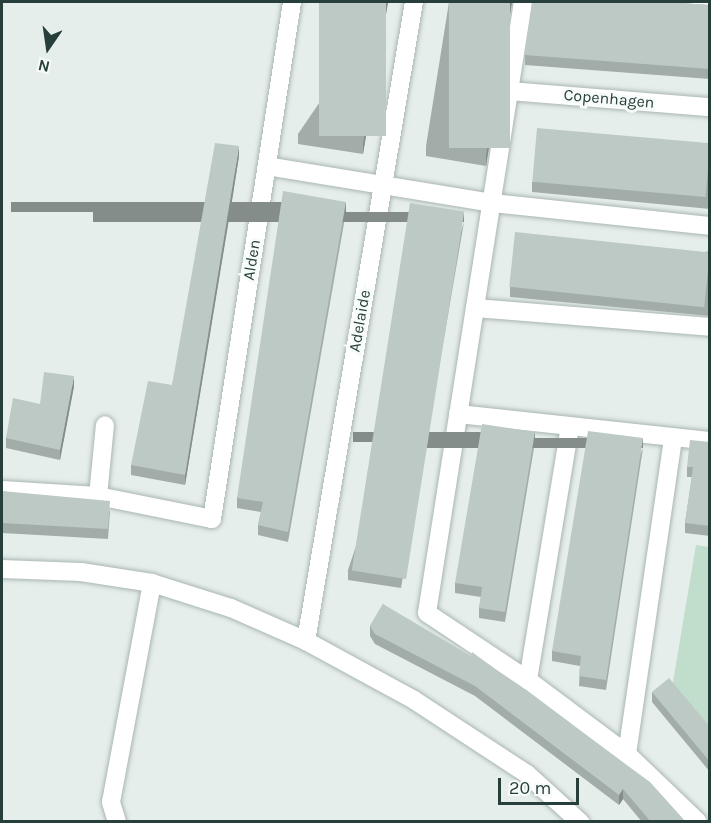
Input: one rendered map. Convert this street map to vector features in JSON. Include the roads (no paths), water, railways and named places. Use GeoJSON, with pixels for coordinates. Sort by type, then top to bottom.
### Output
{"type":"FeatureCollection","features":[{"type":"Feature","properties":{"kind":"street","name":"Alden"},"geometry":{"type":"LineString","coordinates":[[98,496],[212,519],[292,2]]}},
{"type":"Feature","properties":{"kind":"street","name":"Adelaide"},"geometry":{"type":"LineString","coordinates":[[306,640],[414,2]]}},
{"type":"Feature","properties":{"kind":"street"},"geometry":{"type":"LineString","coordinates":[[523,2],[427,613],[528,680],[627,754],[698,822]]}},
{"type":"Feature","properties":{"kind":"street"},"geometry":{"type":"LineString","coordinates":[[681,2],[710,4]]}},
{"type":"Feature","properties":{"kind":"street","name":"Copenhagen"},"geometry":{"type":"LineString","coordinates":[[509,91],[710,107]]}},
{"type":"Feature","properties":{"kind":"street"},"geometry":{"type":"LineString","coordinates":[[267,166],[492,203],[710,226]]}},
{"type":"Feature","properties":{"kind":"street"},"geometry":{"type":"LineString","coordinates":[[475,308],[710,327]]}},
{"type":"Feature","properties":{"kind":"street"},"geometry":{"type":"LineString","coordinates":[[459,414],[710,441]]}},
{"type":"Feature","properties":{"kind":"street"},"geometry":{"type":"LineString","coordinates":[[2,490],[98,496],[105,425]]}},
{"type":"Feature","properties":{"kind":"street"},"geometry":{"type":"LineString","coordinates":[[528,680],[570,426]]}},
{"type":"Feature","properties":{"kind":"street"},"geometry":{"type":"LineString","coordinates":[[627,754],[673,436]]}},
{"type":"Feature","properties":{"kind":"street"},"geometry":{"type":"LineString","coordinates":[[2,569],[81,572],[152,583],[231,608],[306,640],[414,700],[508,762],[580,822]]}},
{"type":"Feature","properties":{"kind":"street"},"geometry":{"type":"LineString","coordinates":[[117,822],[111,802],[152,583]]}}]}
